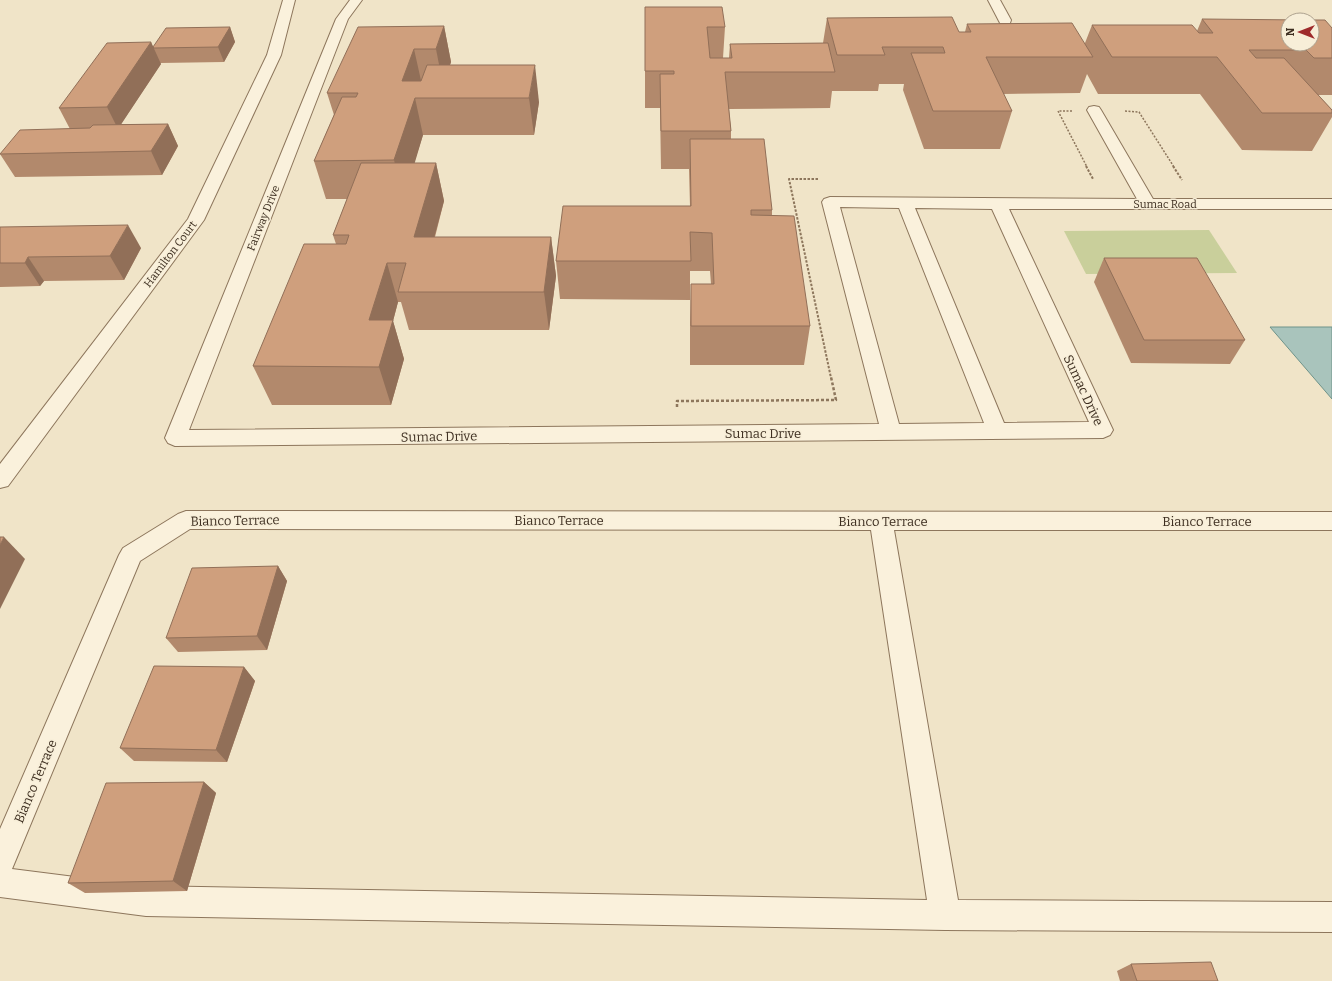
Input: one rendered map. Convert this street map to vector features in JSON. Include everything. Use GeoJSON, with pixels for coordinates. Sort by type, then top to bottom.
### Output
{"type":"FeatureCollection","features":[{"type":"Feature","properties":{"kind":"street","name":"Hamilton Court"},"geometry":{"type":"LineString","coordinates":[[0,480],[196,220],[274,55],[289,0]]}},
{"type":"Feature","properties":{"kind":"street","name":"Fairway Drive"},"geometry":{"type":"LineString","coordinates":[[175,438],[342,19],[356,0]]}},
{"type":"Feature","properties":{"kind":"street"},"geometry":{"type":"LineString","coordinates":[[994,0],[1005,20]]}},
{"type":"Feature","properties":{"kind":"street"},"geometry":{"type":"LineString","coordinates":[[1094,110],[1148,204]]}},
{"type":"Feature","properties":{"kind":"street","name":"Sumac Road"},"geometry":{"type":"LineString","coordinates":[[891,432],[830,202],[998,204],[1332,204]]}},
{"type":"Feature","properties":{"kind":"street"},"geometry":{"type":"LineString","coordinates":[[905,203],[997,431]]}},
{"type":"Feature","properties":{"kind":"street","name":"Sumac Drive"},"geometry":{"type":"LineString","coordinates":[[175,438],[1103,430],[998,204]]}},
{"type":"Feature","properties":{"kind":"street","name":"Bianco Terrace"},"geometry":{"type":"LineString","coordinates":[[0,863],[131,555],[186,520],[1332,522]]}},
{"type":"Feature","properties":{"kind":"street"},"geometry":{"type":"LineString","coordinates":[[881,521],[945,915]]}},
{"type":"Feature","properties":{"kind":"street"},"geometry":{"type":"LineString","coordinates":[[0,882],[146,901],[945,915],[1332,917]]}},
{"type":"Feature","properties":{"kind":"path"},"geometry":{"type":"LineString","coordinates":[[1086,181],[1094,181],[1058,111],[1094,110],[1139,112],[1183,181]]}},
{"type":"Feature","properties":{"kind":"path"},"geometry":{"type":"LineString","coordinates":[[677,401],[836,400],[789,179],[820,180]]}},
{"type":"Feature","properties":{"kind":"green space"},"geometry":{"type":"Polygon","coordinates":[[[1209,230],[1237,273],[1086,274],[1064,231],[1209,230]]]}},
{"type":"Feature","properties":{"kind":"water"},"geometry":{"type":"Polygon","coordinates":[[[1270,327],[1332,327],[1332,399],[1270,327]]]}},
{"type":"Feature","properties":{"kind":"building"},"geometry":{"type":"Polygon","coordinates":[[[645,7],[722,7],[725,27],[707,27],[710,58],[732,58],[730,44],[828,43],[835,72],[725,72],[731,131],[661,131],[660,74],[674,74],[674,71],[645,71],[645,7]]]}},
{"type":"Feature","properties":{"kind":"building"},"geometry":{"type":"Polygon","coordinates":[[[952,17],[959,32],[971,32],[967,24],[1072,23],[1093,57],[986,57],[1012,111],[933,111],[911,53],[945,53],[943,47],[882,47],[885,55],[837,55],[827,18],[952,17]]]}},
{"type":"Feature","properties":{"kind":"building"},"geometry":{"type":"Polygon","coordinates":[[[1202,19],[1280,20],[1280,50],[1249,50],[1256,58],[1284,58],[1332,110],[1332,113],[1262,113],[1217,57],[1112,57],[1092,25],[1192,25],[1199,33],[1213,33],[1202,19]]]}},
{"type":"Feature","properties":{"kind":"building"},"geometry":{"type":"Polygon","coordinates":[[[1320,20],[1325,20],[1332,28],[1332,58],[1314,58],[1308,52],[1320,52],[1320,20]]]}},
{"type":"Feature","properties":{"kind":"building"},"geometry":{"type":"Polygon","coordinates":[[[444,26],[436,49],[414,49],[402,81],[421,81],[427,65],[535,65],[529,98],[415,98],[394,160],[314,161],[342,97],[356,97],[358,93],[327,93],[358,27],[444,26]]]}},
{"type":"Feature","properties":{"kind":"building"},"geometry":{"type":"Polygon","coordinates":[[[230,27],[218,47],[153,47],[166,28],[230,27]]]}},
{"type":"Feature","properties":{"kind":"building"},"geometry":{"type":"Polygon","coordinates":[[[151,42],[107,107],[59,108],[107,43],[151,42]]]}},
{"type":"Feature","properties":{"kind":"building"},"geometry":{"type":"Polygon","coordinates":[[[168,124],[151,151],[0,154],[20,130],[90,128],[93,125],[168,124]]]}},
{"type":"Feature","properties":{"kind":"building"},"geometry":{"type":"Polygon","coordinates":[[[690,139],[764,139],[772,210],[751,210],[751,215],[794,216],[810,326],[691,326],[691,284],[714,284],[712,233],[690,232],[691,261],[556,261],[563,206],[691,206],[690,139]]]}},
{"type":"Feature","properties":{"kind":"building"},"geometry":{"type":"Polygon","coordinates":[[[361,163],[436,163],[414,237],[551,237],[544,292],[398,292],[406,263],[387,263],[369,320],[393,320],[379,367],[253,366],[304,244],[346,244],[349,235],[333,235],[361,163]]]}},
{"type":"Feature","properties":{"kind":"building"},"geometry":{"type":"Polygon","coordinates":[[[128,225],[110,256],[28,257],[25,263],[0,263],[0,227],[128,225]]]}},
{"type":"Feature","properties":{"kind":"building"},"geometry":{"type":"Polygon","coordinates":[[[1104,258],[1197,258],[1245,340],[1144,340],[1104,258]]]}},
{"type":"Feature","properties":{"kind":"building"},"geometry":{"type":"Polygon","coordinates":[[[0,537],[4,537],[0,545],[0,537]]]}},
{"type":"Feature","properties":{"kind":"building"},"geometry":{"type":"Polygon","coordinates":[[[278,566],[257,636],[166,638],[192,568],[278,566]]]}},
{"type":"Feature","properties":{"kind":"building"},"geometry":{"type":"Polygon","coordinates":[[[154,666],[244,667],[216,750],[120,748],[154,666]]]}},
{"type":"Feature","properties":{"kind":"building"},"geometry":{"type":"Polygon","coordinates":[[[204,782],[173,881],[68,883],[106,783],[204,782]]]}},
{"type":"Feature","properties":{"kind":"building"},"geometry":{"type":"Polygon","coordinates":[[[1211,962],[1218,981],[1137,981],[1131,964],[1211,962]]]}}]}
